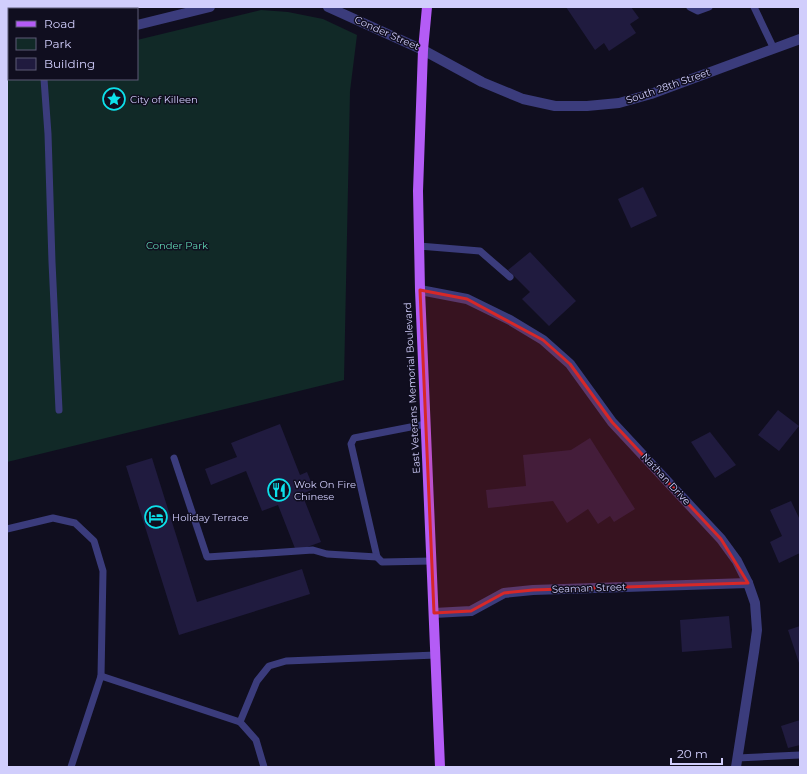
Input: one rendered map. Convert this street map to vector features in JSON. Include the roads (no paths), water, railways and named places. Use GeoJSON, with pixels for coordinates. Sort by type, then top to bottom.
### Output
{"type":"FeatureCollection","features":[{"type":"Feature","properties":{"kind":"main road","name":"East Veterans Memorial Boulevard"},"geometry":{"type":"LineString","coordinates":[[427,7],[423,50],[418,191],[420,290],[440,767]]}},
{"type":"Feature","properties":{"kind":"street"},"geometry":{"type":"LineString","coordinates":[[138,25],[210,7]]}},
{"type":"Feature","properties":{"kind":"street","name":"Conder Street"},"geometry":{"type":"LineString","coordinates":[[328,7],[423,50]]}},
{"type":"Feature","properties":{"kind":"street","name":"South 28th Street"},"geometry":{"type":"LineString","coordinates":[[423,50],[482,82],[523,99],[555,106],[587,106],[619,103],[651,94],[800,39]]}},
{"type":"Feature","properties":{"kind":"street","name":"Nathan Drive"},"geometry":{"type":"LineString","coordinates":[[420,290],[467,299],[510,320],[543,340],[570,364],[612,422],[721,539],[737,561],[748,583],[755,604],[757,630],[737,762]]}},
{"type":"Feature","properties":{"kind":"street","name":"Seaman Street"},"geometry":{"type":"LineString","coordinates":[[434,614],[471,611],[504,593],[748,583]]}},
{"type":"Feature","properties":{"kind":"lane"},"geometry":{"type":"LineString","coordinates":[[690,7],[698,12],[709,7]]}},
{"type":"Feature","properties":{"kind":"lane"},"geometry":{"type":"LineString","coordinates":[[754,7],[774,49]]}},
{"type":"Feature","properties":{"kind":"lane"},"geometry":{"type":"LineString","coordinates":[[44,80],[48,134],[52,262],[60,410]]}},
{"type":"Feature","properties":{"kind":"lane"},"geometry":{"type":"LineString","coordinates":[[419,246],[480,251],[510,277]]}},
{"type":"Feature","properties":{"kind":"lane"},"geometry":{"type":"LineString","coordinates":[[426,424],[354,438],[352,444],[377,557],[382,562],[432,561]]}},
{"type":"Feature","properties":{"kind":"lane"},"geometry":{"type":"LineString","coordinates":[[174,458],[207,557],[313,550],[327,554],[377,557]]}},
{"type":"Feature","properties":{"kind":"lane"},"geometry":{"type":"LineString","coordinates":[[7,529],[52,518],[75,523],[94,541],[103,571],[101,676],[71,767]]}},
{"type":"Feature","properties":{"kind":"lane"},"geometry":{"type":"LineString","coordinates":[[240,722],[257,681],[269,666],[286,661],[436,655]]}},
{"type":"Feature","properties":{"kind":"lane"},"geometry":{"type":"LineString","coordinates":[[101,676],[240,722],[256,740],[264,767]]}},
{"type":"Feature","properties":{"kind":"lane"},"geometry":{"type":"LineString","coordinates":[[737,762],[800,755]]}},
{"type":"Feature","properties":{"kind":"place","name":"City of Killeen"},"geometry":{"type":"Point","coordinates":[114,99]}},
{"type":"Feature","properties":{"kind":"place","name":"Wok On Fire Chinese"},"geometry":{"type":"Point","coordinates":[279,490]}},
{"type":"Feature","properties":{"kind":"place","name":"Holiday Terrace"},"geometry":{"type":"Point","coordinates":[156,517]}},
{"type":"Feature","properties":{"kind":"park label","name":"Conder Park"},"geometry":{"type":"Point","coordinates":[177,245]}}]}
